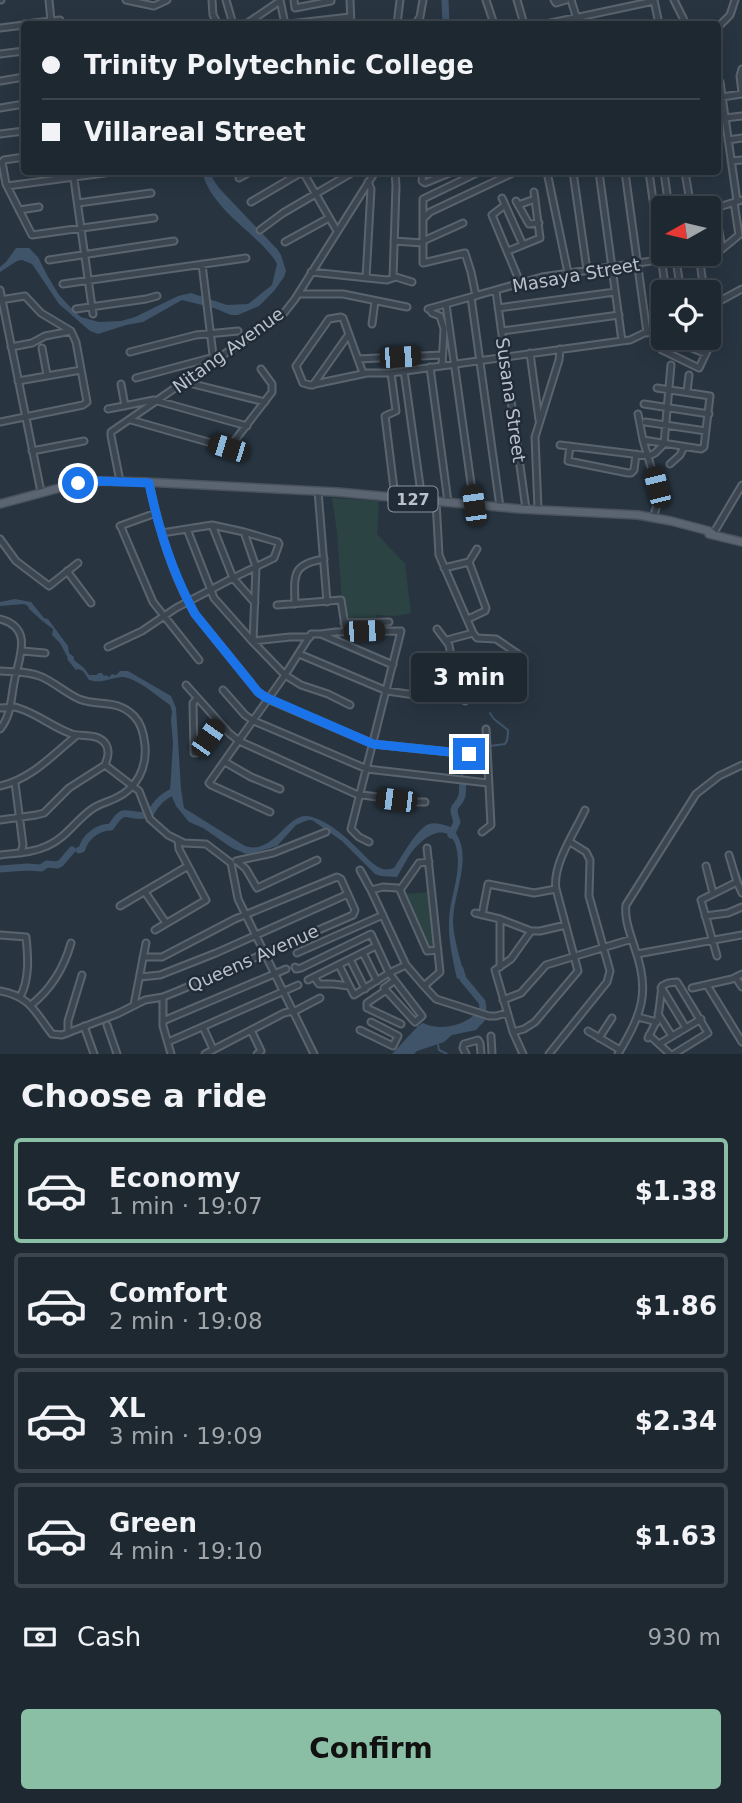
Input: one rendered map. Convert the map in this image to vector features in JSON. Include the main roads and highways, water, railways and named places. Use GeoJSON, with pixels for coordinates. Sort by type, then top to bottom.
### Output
{"type":"FeatureCollection","features":[{"type":"Feature","properties":{"kind":"main road","name":"127"},"geometry":{"type":"LineString","coordinates":[[0,504],[78,483],[120,481],[395,497],[526,509],[621,514],[685,524],[742,542]]}},
{"type":"Feature","properties":{"kind":"water"},"geometry":{"type":"Polygon","coordinates":[[[203,175],[212,175],[219,188],[281,255],[286,271],[284,277],[259,306],[238,315],[231,315],[182,300],[143,322],[98,334],[90,331],[59,304],[32,264],[17,261],[0,272],[0,267],[16,248],[29,248],[38,257],[59,295],[74,311],[81,317],[99,322],[135,317],[178,296],[191,293],[227,305],[248,304],[272,285],[277,264],[263,246],[219,203],[203,175]]]}},
{"type":"Feature","properties":{"kind":"water"},"geometry":{"type":"Polygon","coordinates":[[[15,599],[31,602],[44,618],[48,619],[68,646],[74,660],[89,675],[102,673],[109,677],[120,671],[128,671],[171,696],[176,708],[184,808],[245,846],[265,845],[295,820],[303,816],[312,817],[336,830],[375,865],[388,869],[394,868],[414,837],[424,827],[434,823],[451,827],[462,848],[463,860],[453,922],[465,976],[457,979],[450,942],[450,913],[458,861],[453,839],[448,834],[434,834],[426,838],[409,856],[397,877],[375,874],[342,841],[312,820],[296,825],[277,846],[246,854],[232,848],[203,828],[189,822],[176,806],[170,792],[173,743],[170,705],[128,678],[89,680],[83,671],[76,670],[67,659],[60,643],[52,635],[53,629],[28,606],[0,606],[0,602],[15,599]]]}},
{"type":"Feature","properties":{"kind":"water"},"geometry":{"type":"Polygon","coordinates":[[[474,1015],[486,1019],[476,1030],[452,1035],[444,1042],[414,1054],[392,1054],[423,1023],[436,1027],[450,1026],[474,1015]]]}},
{"type":"Feature","properties":{"kind":"waterway"},"geometry":{"type":"LineString","coordinates":[[445,0],[446,21]]}},
{"type":"Feature","properties":{"kind":"waterway"},"geometry":{"type":"LineString","coordinates":[[490,713],[508,730],[508,738],[505,744],[490,746]]}},
{"type":"Feature","properties":{"kind":"waterway"},"geometry":{"type":"LineString","coordinates":[[466,742],[474,744]]}},
{"type":"Feature","properties":{"kind":"waterway"},"geometry":{"type":"LineString","coordinates":[[478,749],[485,746]]}},
{"type":"Feature","properties":{"kind":"waterway"},"geometry":{"type":"LineString","coordinates":[[462,776],[465,757]]}},
{"type":"Feature","properties":{"kind":"waterway"},"geometry":{"type":"LineString","coordinates":[[451,835],[457,822],[454,809],[462,796],[463,783]]}},
{"type":"Feature","properties":{"kind":"waterway"},"geometry":{"type":"LineString","coordinates":[[150,814],[160,800],[175,791]]}},
{"type":"Feature","properties":{"kind":"waterway"},"geometry":{"type":"LineString","coordinates":[[79,850],[93,834],[111,827],[123,814],[146,815]]}},
{"type":"Feature","properties":{"kind":"waterway"},"geometry":{"type":"LineString","coordinates":[[0,869],[57,865],[72,850]]}},
{"type":"Feature","properties":{"kind":"waterway"},"geometry":{"type":"LineString","coordinates":[[738,872],[742,883]]}},
{"type":"Feature","properties":{"kind":"waterway"},"geometry":{"type":"LineString","coordinates":[[460,969],[463,979],[482,1002],[480,1021],[475,1023]]}},
{"type":"Feature","properties":{"kind":"waterway"},"geometry":{"type":"LineString","coordinates":[[438,1045],[439,1050],[447,1054]]}}]}
